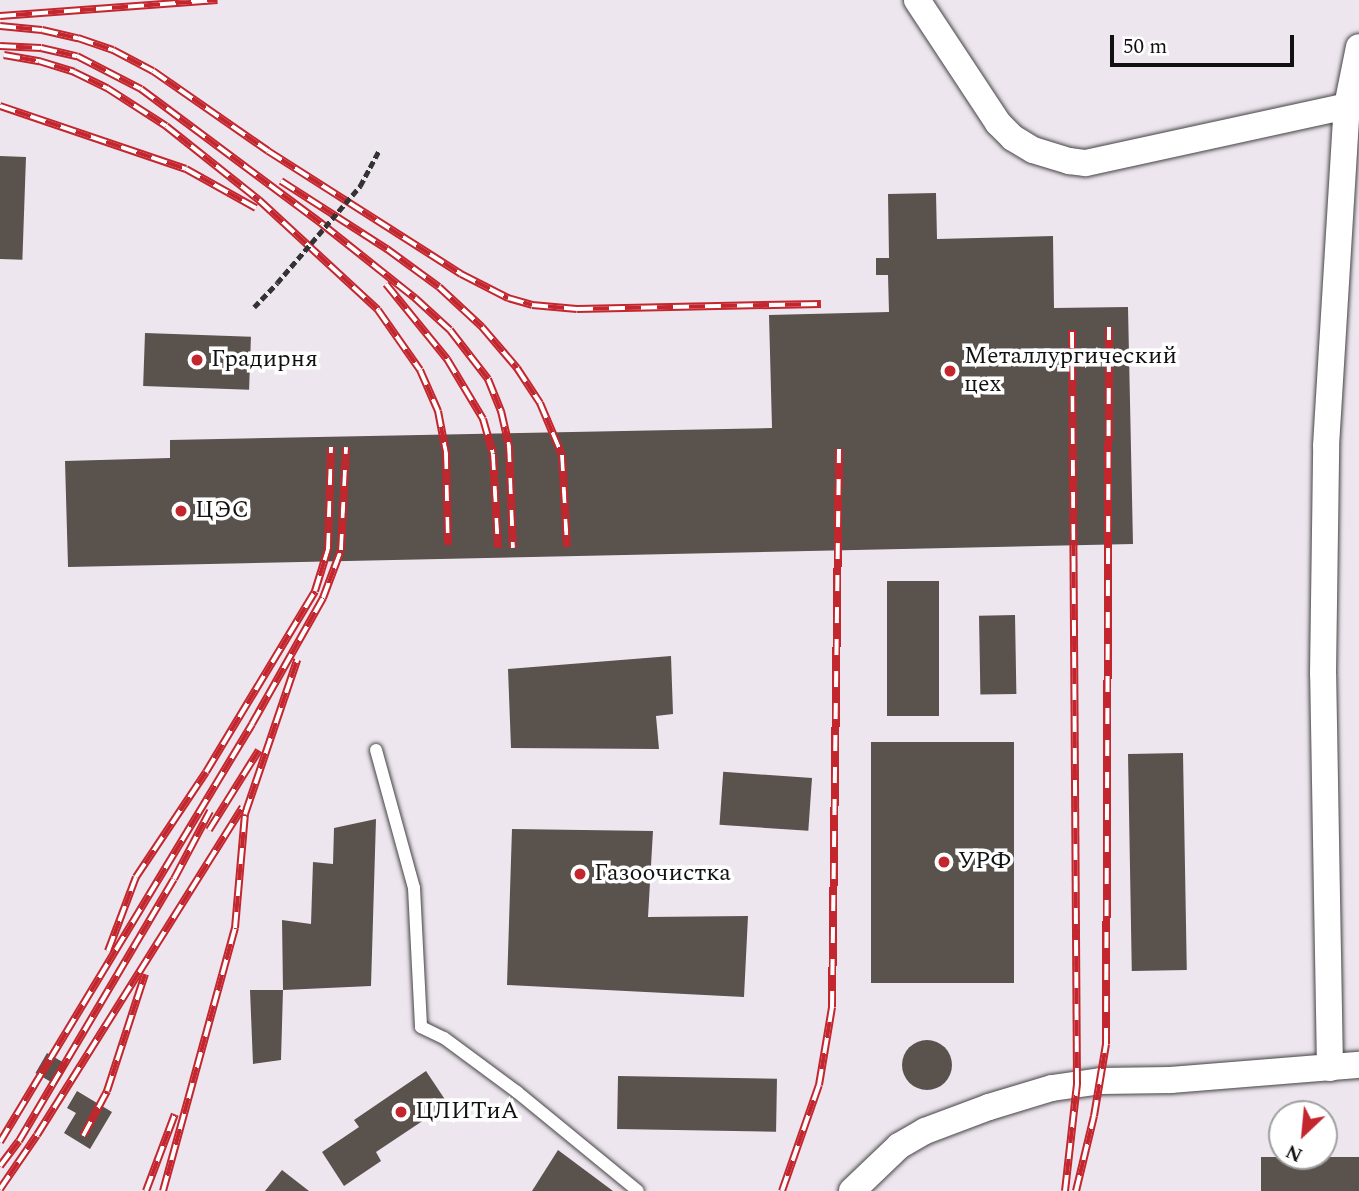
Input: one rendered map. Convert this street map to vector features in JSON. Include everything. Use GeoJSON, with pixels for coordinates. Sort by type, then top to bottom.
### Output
{"type":"FeatureCollection","features":[{"type":"Feature","properties":{"kind":"street"},"geometry":{"type":"LineString","coordinates":[[916,0],[998,122],[1013,138],[1033,150],[1069,161],[1086,163],[1347,106]]}},
{"type":"Feature","properties":{"kind":"street"},"geometry":{"type":"LineString","coordinates":[[1330,1068],[1323,674],[1325,469],[1347,106],[1359,47]]}},
{"type":"Feature","properties":{"kind":"street"},"geometry":{"type":"LineString","coordinates":[[852,1191],[899,1146],[925,1131],[1017,1097],[1101,1081],[1171,1080],[1359,1065]]}},
{"type":"Feature","properties":{"kind":"lane"},"geometry":{"type":"LineString","coordinates":[[376,750],[414,888],[421,1027],[444,1038],[508,1085],[638,1191]]}},
{"type":"Feature","properties":{"kind":"path"},"geometry":{"type":"LineString","coordinates":[[254,307],[360,186],[379,151]]}},
{"type":"Feature","properties":{"kind":"shaded area"},"geometry":{"type":"Polygon","coordinates":[[[0,0],[1359,0],[1359,1191],[0,1191],[0,0]]]}},
{"type":"Feature","properties":{"kind":"building"},"geometry":{"type":"Polygon","coordinates":[[[0,156],[26,157],[22,260],[0,259],[0,156]]]}},
{"type":"Feature","properties":{"kind":"building","name":"Металлургический цех"},"geometry":{"type":"Polygon","coordinates":[[[936,193],[937,239],[1053,236],[1054,308],[1128,307],[1133,544],[68,567],[65,461],[170,458],[170,440],[772,428],[769,315],[889,312],[888,275],[876,275],[876,258],[889,258],[888,194],[936,193]]]}},
{"type":"Feature","properties":{"kind":"building","name":"Градирня"},"geometry":{"type":"Polygon","coordinates":[[[145,333],[251,337],[249,390],[143,386],[145,333]]]}},
{"type":"Feature","properties":{"kind":"building"},"geometry":{"type":"Polygon","coordinates":[[[887,581],[939,581],[939,716],[887,716],[887,581]]]}},
{"type":"Feature","properties":{"kind":"building"},"geometry":{"type":"Polygon","coordinates":[[[1015,615],[1016,694],[980,695],[979,616],[1015,615]]]}},
{"type":"Feature","properties":{"kind":"building"},"geometry":{"type":"Polygon","coordinates":[[[671,656],[673,714],[656,716],[659,749],[511,748],[508,669],[671,656]]]}},
{"type":"Feature","properties":{"kind":"building","name":"УРФ"},"geometry":{"type":"Polygon","coordinates":[[[871,742],[1014,742],[1014,983],[871,983],[871,742]]]}},
{"type":"Feature","properties":{"kind":"building"},"geometry":{"type":"Polygon","coordinates":[[[1183,753],[1187,970],[1132,971],[1128,754],[1183,753]]]}},
{"type":"Feature","properties":{"kind":"building"},"geometry":{"type":"Polygon","coordinates":[[[723,772],[812,778],[808,831],[720,825],[723,772]]]}},
{"type":"Feature","properties":{"kind":"building"},"geometry":{"type":"Polygon","coordinates":[[[376,819],[371,986],[283,990],[282,920],[311,924],[313,862],[333,864],[334,828],[376,819]]]}},
{"type":"Feature","properties":{"kind":"building","name":"Газоочистка"},"geometry":{"type":"Polygon","coordinates":[[[512,829],[653,831],[648,917],[748,916],[744,997],[507,985],[512,829]]]}},
{"type":"Feature","properties":{"kind":"building"},"geometry":{"type":"Polygon","coordinates":[[[250,990],[283,990],[281,1060],[253,1064],[250,990]]]}},
{"type":"Feature","properties":{"kind":"building"},"geometry":{"type":"Polygon","coordinates":[[[927,1040],[944,1048],[952,1065],[944,1082],[927,1090],[910,1082],[902,1065],[910,1048],[927,1040]]]}},
{"type":"Feature","properties":{"kind":"building"},"geometry":{"type":"Polygon","coordinates":[[[47,1053],[68,1065],[56,1085],[36,1073],[47,1053]]]}},
{"type":"Feature","properties":{"kind":"building","name":"ЦЛИТиА"},"geometry":{"type":"Polygon","coordinates":[[[426,1071],[448,1104],[376,1152],[381,1161],[344,1186],[322,1152],[359,1127],[354,1120],[426,1071]]]}},
{"type":"Feature","properties":{"kind":"building"},"geometry":{"type":"Polygon","coordinates":[[[618,1076],[777,1079],[776,1132],[617,1129],[618,1076]]]}},
{"type":"Feature","properties":{"kind":"building"},"geometry":{"type":"Polygon","coordinates":[[[77,1091],[112,1112],[90,1149],[64,1133],[76,1113],[67,1108],[77,1091]]]}},
{"type":"Feature","properties":{"kind":"building"},"geometry":{"type":"Polygon","coordinates":[[[558,1150],[613,1191],[532,1191],[558,1150]]]}},
{"type":"Feature","properties":{"kind":"building"},"geometry":{"type":"Polygon","coordinates":[[[1261,1157],[1268,1157],[1268,1170],[1338,1170],[1338,1157],[1359,1157],[1359,1191],[1261,1191],[1261,1157]]]}},
{"type":"Feature","properties":{"kind":"building"},"geometry":{"type":"Polygon","coordinates":[[[282,1170],[309,1191],[265,1191],[282,1170]]]}},
{"type":"Feature","properties":{"kind":"railway"},"geometry":{"type":"LineString","coordinates":[[0,16],[217,0]]}},
{"type":"Feature","properties":{"kind":"railway"},"geometry":{"type":"LineString","coordinates":[[0,26],[42,30],[78,38],[113,50],[153,71],[268,151],[461,274],[508,298],[532,305],[577,309],[821,304]]}},
{"type":"Feature","properties":{"kind":"railway"},"geometry":{"type":"LineString","coordinates":[[0,46],[41,48],[77,56],[141,89],[322,224],[415,298],[450,330],[488,379],[501,411],[509,446],[513,548]]}},
{"type":"Feature","properties":{"kind":"railway"},"geometry":{"type":"LineString","coordinates":[[4,55],[39,61],[74,72],[107,88],[166,126],[259,200],[378,310],[420,370],[438,411],[446,453],[448,545]]}},
{"type":"Feature","properties":{"kind":"railway"},"geometry":{"type":"LineString","coordinates":[[0,106],[186,169],[256,208]]}},
{"type":"Feature","properties":{"kind":"railway"},"geometry":{"type":"LineString","coordinates":[[281,181],[387,249],[439,287],[482,327],[517,368],[540,403],[562,455],[567,547]]}},
{"type":"Feature","properties":{"kind":"railway"},"geometry":{"type":"LineString","coordinates":[[386,284],[447,359],[483,419],[493,454],[498,548]]}},
{"type":"Feature","properties":{"kind":"railway"},"geometry":{"type":"LineString","coordinates":[[1076,1191],[1094,1116],[1106,1044],[1109,327]]}},
{"type":"Feature","properties":{"kind":"railway"},"geometry":{"type":"LineString","coordinates":[[1065,1191],[1077,1084],[1072,330]]}},
{"type":"Feature","properties":{"kind":"railway"},"geometry":{"type":"LineString","coordinates":[[108,951],[136,877],[206,772],[315,591],[328,549],[331,447]]}},
{"type":"Feature","properties":{"kind":"railway"},"geometry":{"type":"LineString","coordinates":[[0,1142],[252,724],[323,598],[341,550],[346,447]]}},
{"type":"Feature","properties":{"kind":"railway"},"geometry":{"type":"LineString","coordinates":[[782,1191],[819,1085],[832,1007],[839,449]]}},
{"type":"Feature","properties":{"kind":"railway"},"geometry":{"type":"LineString","coordinates":[[163,1191],[235,928],[245,814],[297,660]]}},
{"type":"Feature","properties":{"kind":"railway"},"geometry":{"type":"LineString","coordinates":[[209,830],[259,750]]}},
{"type":"Feature","properties":{"kind":"railway"},"geometry":{"type":"LineString","coordinates":[[0,1189],[37,1135],[243,807]]}},
{"type":"Feature","properties":{"kind":"railway"},"geometry":{"type":"LineString","coordinates":[[0,1166],[19,1141],[174,879],[210,811]]}},
{"type":"Feature","properties":{"kind":"railway"},"geometry":{"type":"LineString","coordinates":[[83,1136],[107,1091],[145,974]]}},
{"type":"Feature","properties":{"kind":"railway"},"geometry":{"type":"LineString","coordinates":[[146,1191],[175,1114]]}},
{"type":"Feature","properties":{"kind":"place","name":"Градирня"},"geometry":{"type":"Point","coordinates":[197,360]}},
{"type":"Feature","properties":{"kind":"place","name":"Металлургический цех"},"geometry":{"type":"Point","coordinates":[950,371]}},
{"type":"Feature","properties":{"kind":"place","name":"ЦЭС"},"geometry":{"type":"Point","coordinates":[181,511]}},
{"type":"Feature","properties":{"kind":"place","name":"УРФ"},"geometry":{"type":"Point","coordinates":[944,862]}},
{"type":"Feature","properties":{"kind":"place","name":"Газоочистка"},"geometry":{"type":"Point","coordinates":[580,874]}},
{"type":"Feature","properties":{"kind":"place","name":"ЦЛИТиА"},"geometry":{"type":"Point","coordinates":[401,1112]}}]}
